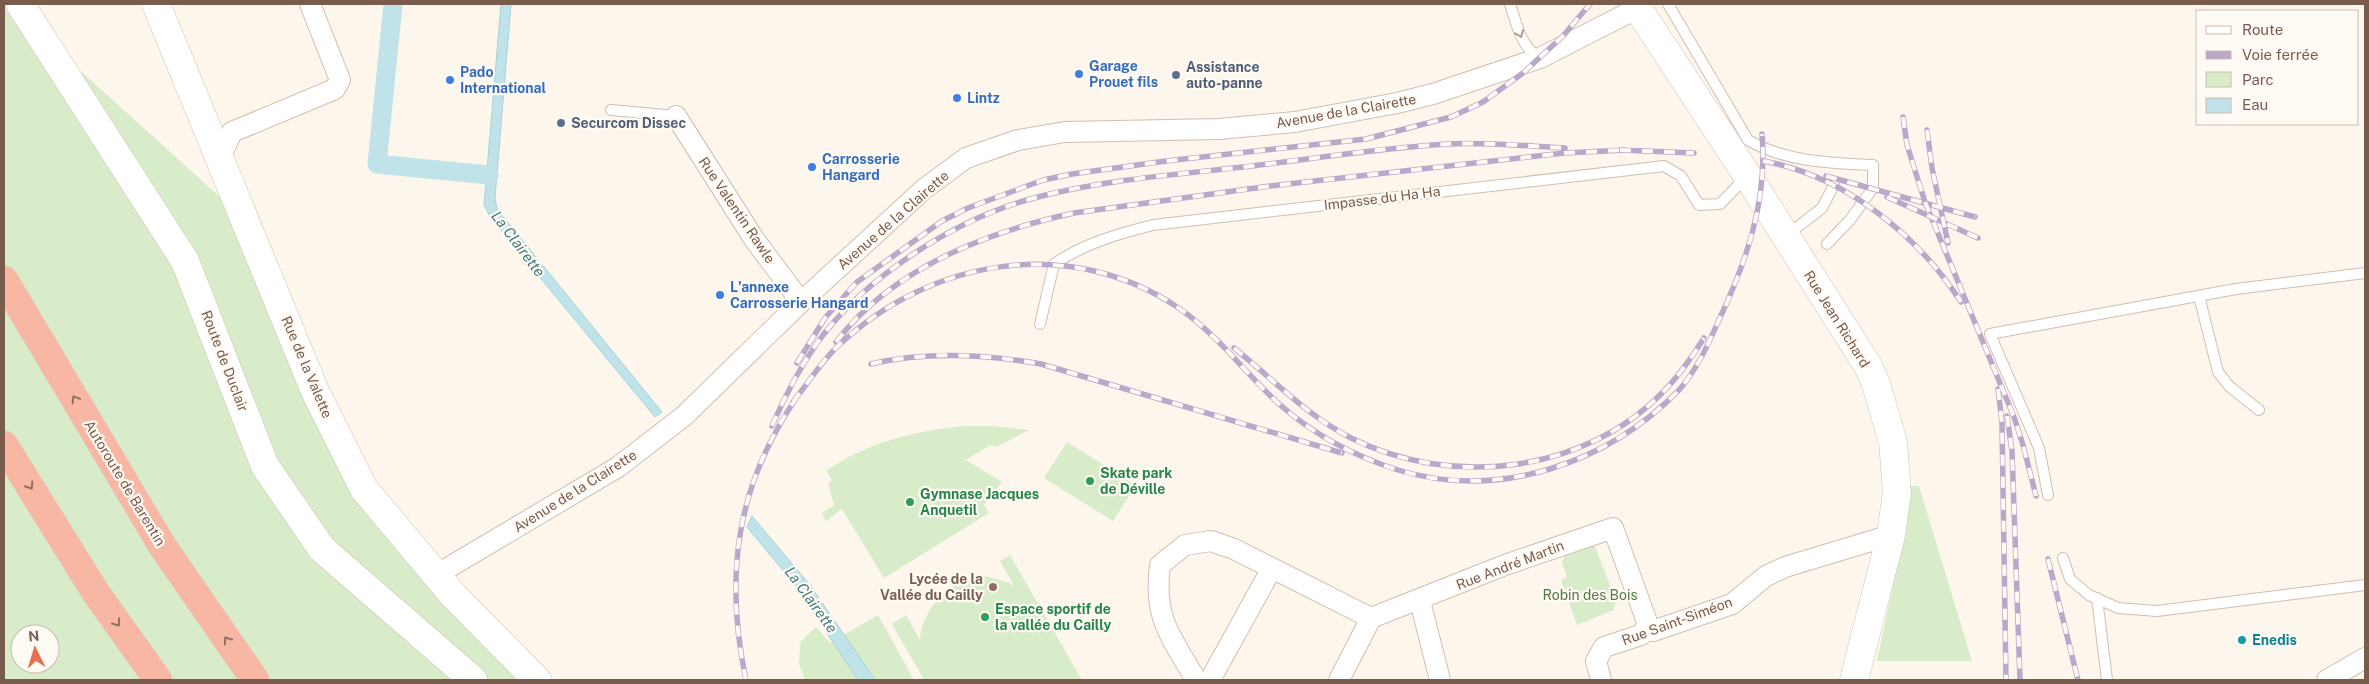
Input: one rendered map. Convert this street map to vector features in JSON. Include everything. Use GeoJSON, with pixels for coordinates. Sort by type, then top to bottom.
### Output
{"type":"FeatureCollection","features":[{"type":"Feature","properties":{"kind":"highway","name":"Autoroute de Barentin"},"geometry":{"type":"LineString","coordinates":[[4,280],[163,547],[254,680]]}},
{"type":"Feature","properties":{"kind":"highway"},"geometry":{"type":"LineString","coordinates":[[4,445],[96,593],[158,680]]}},
{"type":"Feature","properties":{"kind":"street","name":"Route de Duclair"},"geometry":{"type":"LineString","coordinates":[[20,4],[185,261],[265,466],[322,550],[473,680]]}},
{"type":"Feature","properties":{"kind":"street","name":"Rue de la Valette"},"geometry":{"type":"LineString","coordinates":[[156,4],[316,391],[364,489],[436,575],[537,680]]}},
{"type":"Feature","properties":{"kind":"street"},"geometry":{"type":"LineString","coordinates":[[220,158],[232,132],[335,89],[340,80],[310,4]]}},
{"type":"Feature","properties":{"kind":"street","name":"Avenue de la Clairette"},"geometry":{"type":"LineString","coordinates":[[436,575],[618,467],[684,416],[801,302],[924,189],[966,158],[1009,143],[1065,132],[1219,128],[1295,122],[1433,94],[1540,58],[1637,6]]}},
{"type":"Feature","properties":{"kind":"street","name":"Rue Jean Richard"},"geometry":{"type":"LineString","coordinates":[[1637,6],[1868,366],[1876,384],[1893,442],[1897,467],[1897,492],[1891,535],[1857,677]]}},
{"type":"Feature","properties":{"kind":"street","name":"Rue Valentin Rawle"},"geometry":{"type":"LineString","coordinates":[[676,116],[754,238],[801,302]]}},
{"type":"Feature","properties":{"kind":"street","name":"Rue André Martin"},"geometry":{"type":"LineString","coordinates":[[1371,618],[1505,565],[1613,528],[1647,622],[1645,630]]}},
{"type":"Feature","properties":{"kind":"street","name":"Rue Saint-Siméon"},"geometry":{"type":"LineString","coordinates":[[1602,680],[1596,661],[1604,647],[1640,635],[1645,630],[1653,631],[1732,604],[1766,576],[1785,567],[1891,535]]}},
{"type":"Feature","properties":{"kind":"street"},"geometry":{"type":"LineString","coordinates":[[1196,680],[1162,621],[1157,589],[1160,565],[1185,545],[1211,541],[1234,549],[1371,618],[1339,680]]}},
{"type":"Feature","properties":{"kind":"street"},"geometry":{"type":"LineString","coordinates":[[1210,680],[1272,568]]}},
{"type":"Feature","properties":{"kind":"street"},"geometry":{"type":"LineString","coordinates":[[1420,600],[1440,680]]}},
{"type":"Feature","properties":{"kind":"street"},"geometry":{"type":"LineString","coordinates":[[2327,680],[2365,658]]}},
{"type":"Feature","properties":{"kind":"lane"},"geometry":{"type":"LineString","coordinates":[[1510,4],[1528,50],[1540,58]]}},
{"type":"Feature","properties":{"kind":"lane"},"geometry":{"type":"LineString","coordinates":[[1668,4],[1748,140],[1769,152],[1822,162],[1873,165],[1873,188],[1850,220],[1827,244]]}},
{"type":"Feature","properties":{"kind":"lane"},"geometry":{"type":"LineString","coordinates":[[611,110],[676,116]]}},
{"type":"Feature","properties":{"kind":"lane","name":"Impasse du Ha Ha"},"geometry":{"type":"LineString","coordinates":[[1040,324],[1054,264],[1072,252],[1112,235],[1154,225],[1664,166],[1681,176],[1699,205],[1720,204],[1747,176]]}},
{"type":"Feature","properties":{"kind":"lane"},"geometry":{"type":"LineString","coordinates":[[1785,237],[1822,208],[1834,185]]}},
{"type":"Feature","properties":{"kind":"lane"},"geometry":{"type":"LineString","coordinates":[[2048,495],[2039,448],[1990,334],[2199,296],[2338,275],[2365,273]]}},
{"type":"Feature","properties":{"kind":"lane"},"geometry":{"type":"LineString","coordinates":[[2199,296],[2218,372],[2229,386],[2260,410]]}},
{"type":"Feature","properties":{"kind":"lane"},"geometry":{"type":"LineString","coordinates":[[2063,558],[2070,579],[2089,595],[2118,608],[2157,611],[2365,584]]}},
{"type":"Feature","properties":{"kind":"lane"},"geometry":{"type":"LineString","coordinates":[[2096,598],[2107,680]]}},
{"type":"Feature","properties":{"kind":"green space"},"geometry":{"type":"Polygon","coordinates":[[[4,4],[11,4],[22,18],[231,207],[332,455],[529,680],[4,680],[4,4]]]}},
{"type":"Feature","properties":{"kind":"green space","name":"Gymnase Jacques Anquetil"},"geometry":{"type":"Polygon","coordinates":[[[964,426],[992,426],[1029,430],[996,447],[990,445],[966,460],[1002,482],[984,505],[989,513],[884,578],[842,509],[826,521],[822,513],[834,505],[828,484],[832,480],[826,471],[858,452],[875,445],[928,431],[964,426]]]}},
{"type":"Feature","properties":{"kind":"green space","name":"Skate park de Déville"},"geometry":{"type":"Polygon","coordinates":[[[1067,442],[1136,485],[1113,521],[1044,478],[1067,442]]]}},
{"type":"Feature","properties":{"kind":"green space"},"geometry":{"type":"Polygon","coordinates":[[[1908,486],[1919,486],[1972,661],[1877,661],[1909,509],[1908,486]]]}},
{"type":"Feature","properties":{"kind":"green space","name":"Robin des Bois"},"geometry":{"type":"Polygon","coordinates":[[[1593,542],[1616,601],[1614,610],[1577,625],[1561,580],[1567,577],[1562,563],[1566,552],[1593,542]]]}},
{"type":"Feature","properties":{"kind":"green space","name":"Espace sportif de la vallée du Cailly"},"geometry":{"type":"Polygon","coordinates":[[[1010,555],[1082,680],[924,680],[892,624],[906,615],[920,640],[925,619],[930,610],[936,601],[952,586],[977,576],[993,578],[1014,585],[1000,561],[1010,555]]]}},
{"type":"Feature","properties":{"kind":"green space"},"geometry":{"type":"Polygon","coordinates":[[[878,615],[914,680],[805,680],[799,664],[800,642],[816,627],[830,643],[878,615]]]}},
{"type":"Feature","properties":{"kind":"water","name":"La Clairette"},"geometry":{"type":"Polygon","coordinates":[[[501,4],[511,4],[495,198],[497,209],[662,412],[655,417],[491,218],[484,205],[501,4]]]}},
{"type":"Feature","properties":{"kind":"water","name":"La Clairette"},"geometry":{"type":"Polygon","coordinates":[[[752,516],[810,585],[875,680],[858,680],[795,585],[747,527],[752,516]]]}},
{"type":"Feature","properties":{"kind":"waterway"},"geometry":{"type":"LineString","coordinates":[[393,4],[377,164],[489,175]]}},
{"type":"Feature","properties":{"kind":"railway"},"geometry":{"type":"LineString","coordinates":[[797,363],[825,318],[857,282],[942,221],[968,208],[1043,180],[1072,174],[1166,161],[1366,139],[1451,117],[1483,102],[1523,73],[1563,36],[1590,4]]}},
{"type":"Feature","properties":{"kind":"railway"},"geometry":{"type":"LineString","coordinates":[[1903,117],[1907,145],[1925,202],[2014,417],[2036,496]]}},
{"type":"Feature","properties":{"kind":"railway"},"geometry":{"type":"LineString","coordinates":[[1927,130],[1932,168],[1948,243]]}},
{"type":"Feature","properties":{"kind":"railway"},"geometry":{"type":"LineString","coordinates":[[793,402],[820,366],[838,346],[875,316],[916,292],[959,276],[1004,266],[1049,265],[1094,271],[1138,286],[1180,309],[1207,331],[1292,415],[1320,435],[1366,458],[1398,470],[1436,478],[1475,481],[1513,478],[1550,469],[1586,456],[1619,438],[1651,416],[1679,390],[1691,375],[1706,349],[1738,277],[1753,231],[1762,183],[1762,134]]}},
{"type":"Feature","properties":{"kind":"railway"},"geometry":{"type":"LineString","coordinates":[[772,426],[792,384],[817,343],[860,295],[914,254],[943,236],[974,220],[1004,208],[1034,198],[1111,182],[1397,148],[1448,144],[1506,144],[1565,148]]}},
{"type":"Feature","properties":{"kind":"railway"},"geometry":{"type":"LineString","coordinates":[[1620,150],[1694,153]]}},
{"type":"Feature","properties":{"kind":"railway"},"geometry":{"type":"LineString","coordinates":[[836,342],[859,316],[884,294],[913,274],[943,257],[975,243],[1041,221],[1074,213],[1270,186],[1564,153],[1626,150]]}},
{"type":"Feature","properties":{"kind":"railway"},"geometry":{"type":"LineString","coordinates":[[1763,161],[1793,168],[1822,179],[1875,211],[1923,253],[1961,302]]}},
{"type":"Feature","properties":{"kind":"railway"},"geometry":{"type":"LineString","coordinates":[[1826,176],[1975,217]]}},
{"type":"Feature","properties":{"kind":"railway"},"geometry":{"type":"LineString","coordinates":[[1887,197],[1978,238]]}},
{"type":"Feature","properties":{"kind":"railway"},"geometry":{"type":"LineString","coordinates":[[1234,348],[1305,408],[1351,438],[1390,454],[1431,463],[1473,467],[1514,464],[1555,456],[1595,441],[1631,420],[1663,392],[1685,366],[1704,338]]}},
{"type":"Feature","properties":{"kind":"railway"},"geometry":{"type":"LineString","coordinates":[[871,364],[914,357],[956,355],[1041,364],[1342,453]]}},
{"type":"Feature","properties":{"kind":"railway"},"geometry":{"type":"LineString","coordinates":[[1998,389],[2002,423],[2006,680]]}},
{"type":"Feature","properties":{"kind":"railway"},"geometry":{"type":"LineString","coordinates":[[746,680],[739,642],[736,604],[736,568],[740,533],[748,498],[760,464],[776,430],[797,397]]}},
{"type":"Feature","properties":{"kind":"railway"},"geometry":{"type":"LineString","coordinates":[[2007,416],[2012,451],[2020,680]]}},
{"type":"Feature","properties":{"kind":"railway"},"geometry":{"type":"LineString","coordinates":[[2048,559],[2078,680]]}},
{"type":"Feature","properties":{"kind":"place","name":"Garage Prouet fils"},"geometry":{"type":"Point","coordinates":[1079,74]}},
{"type":"Feature","properties":{"kind":"place","name":"Assistance auto-panne"},"geometry":{"type":"Point","coordinates":[1176,75]}},
{"type":"Feature","properties":{"kind":"place","name":"Pado International"},"geometry":{"type":"Point","coordinates":[450,80]}},
{"type":"Feature","properties":{"kind":"place","name":"Lintz"},"geometry":{"type":"Point","coordinates":[957,98]}},
{"type":"Feature","properties":{"kind":"place","name":"Securcom Dissec"},"geometry":{"type":"Point","coordinates":[561,123]}},
{"type":"Feature","properties":{"kind":"place","name":"Carrosserie Hangard"},"geometry":{"type":"Point","coordinates":[812,167]}},
{"type":"Feature","properties":{"kind":"place","name":"L'annexe Carrosserie Hangard"},"geometry":{"type":"Point","coordinates":[720,295]}},
{"type":"Feature","properties":{"kind":"place","name":"Skate park de Déville"},"geometry":{"type":"Point","coordinates":[1090,481]}},
{"type":"Feature","properties":{"kind":"place","name":"Gymnase Jacques Anquetil"},"geometry":{"type":"Point","coordinates":[910,502]}},
{"type":"Feature","properties":{"kind":"place","name":"Lycée de la Vallée du Cailly"},"geometry":{"type":"Point","coordinates":[993,587]}},
{"type":"Feature","properties":{"kind":"place","name":"Espace sportif de la vallée du Cailly"},"geometry":{"type":"Point","coordinates":[985,617]}},
{"type":"Feature","properties":{"kind":"place","name":"Enedis"},"geometry":{"type":"Point","coordinates":[2242,640]}}]}
